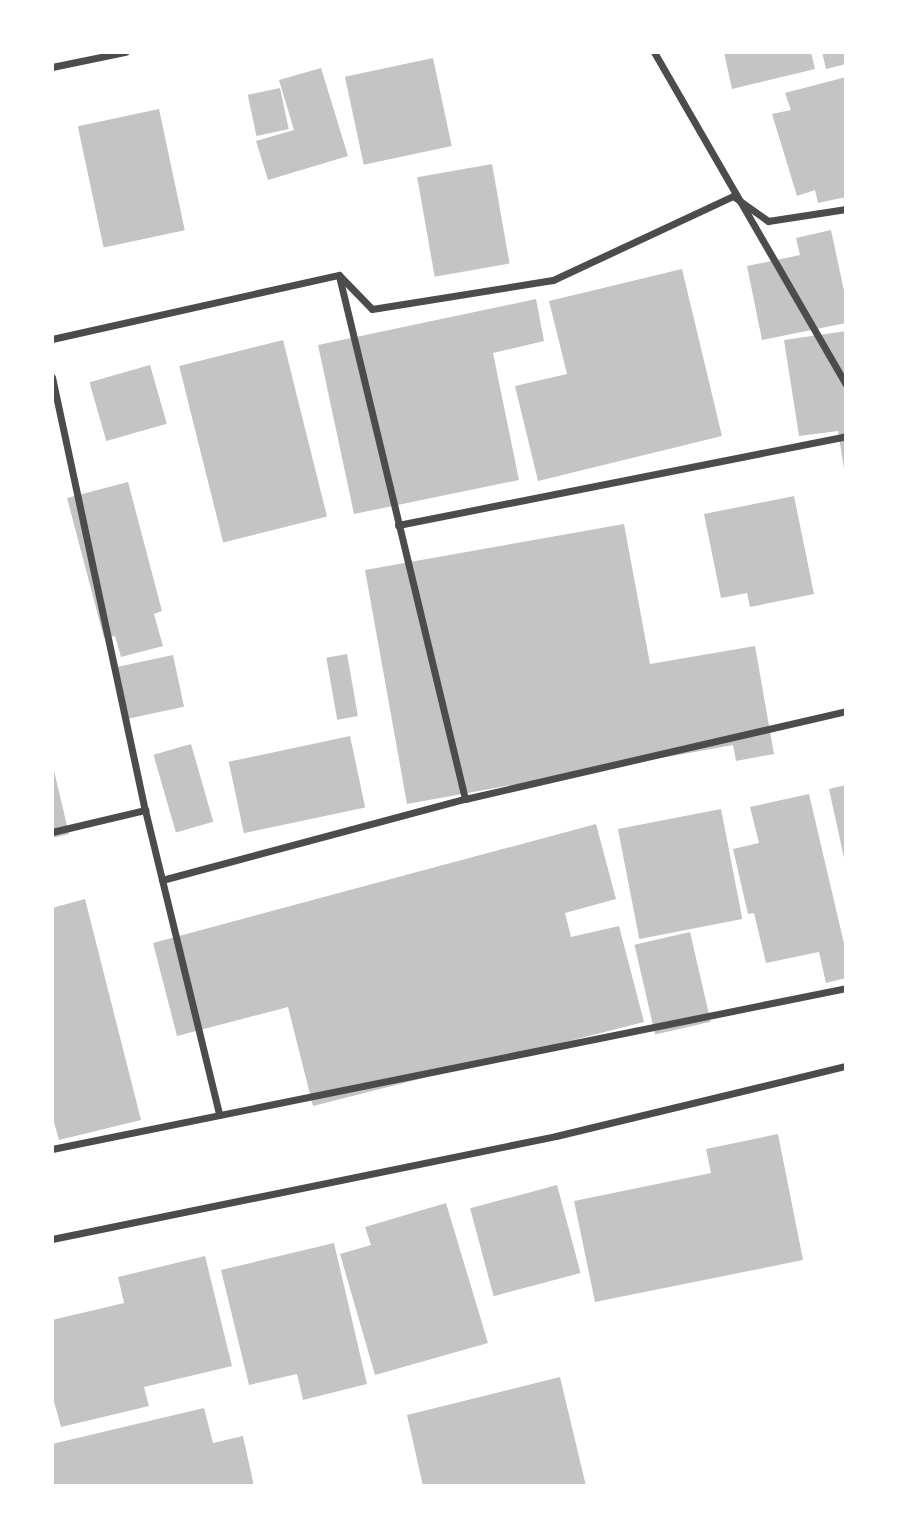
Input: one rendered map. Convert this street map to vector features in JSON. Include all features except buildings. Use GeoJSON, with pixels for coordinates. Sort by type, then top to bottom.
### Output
{"type":"FeatureCollection","features":[{"type":"Feature","properties":{"kind":"street"},"geometry":{"type":"LineString","coordinates":[[52,67],[125,52]]}},
{"type":"Feature","properties":{"kind":"street"},"geometry":{"type":"LineString","coordinates":[[654,52],[733,196],[845,385]]}},
{"type":"Feature","properties":{"kind":"street"},"geometry":{"type":"LineString","coordinates":[[733,196],[768,221],[845,208]]}},
{"type":"Feature","properties":{"kind":"street"},"geometry":{"type":"LineString","coordinates":[[339,275],[372,309],[553,280],[733,196]]}},
{"type":"Feature","properties":{"kind":"street"},"geometry":{"type":"LineString","coordinates":[[52,339],[339,275]]}},
{"type":"Feature","properties":{"kind":"street"},"geometry":{"type":"LineString","coordinates":[[339,275],[465,799]]}},
{"type":"Feature","properties":{"kind":"street"},"geometry":{"type":"LineString","coordinates":[[52,377],[145,810],[219,1113]]}},
{"type":"Feature","properties":{"kind":"street"},"geometry":{"type":"LineString","coordinates":[[398,525],[845,436]]}},
{"type":"Feature","properties":{"kind":"street"},"geometry":{"type":"LineString","coordinates":[[162,880],[465,799],[845,711]]}},
{"type":"Feature","properties":{"kind":"street"},"geometry":{"type":"LineString","coordinates":[[52,832],[145,810]]}},
{"type":"Feature","properties":{"kind":"street"},"geometry":{"type":"LineString","coordinates":[[52,1149],[845,988]]}},
{"type":"Feature","properties":{"kind":"street"},"geometry":{"type":"LineString","coordinates":[[52,1239],[556,1136],[845,1066]]}}]}
